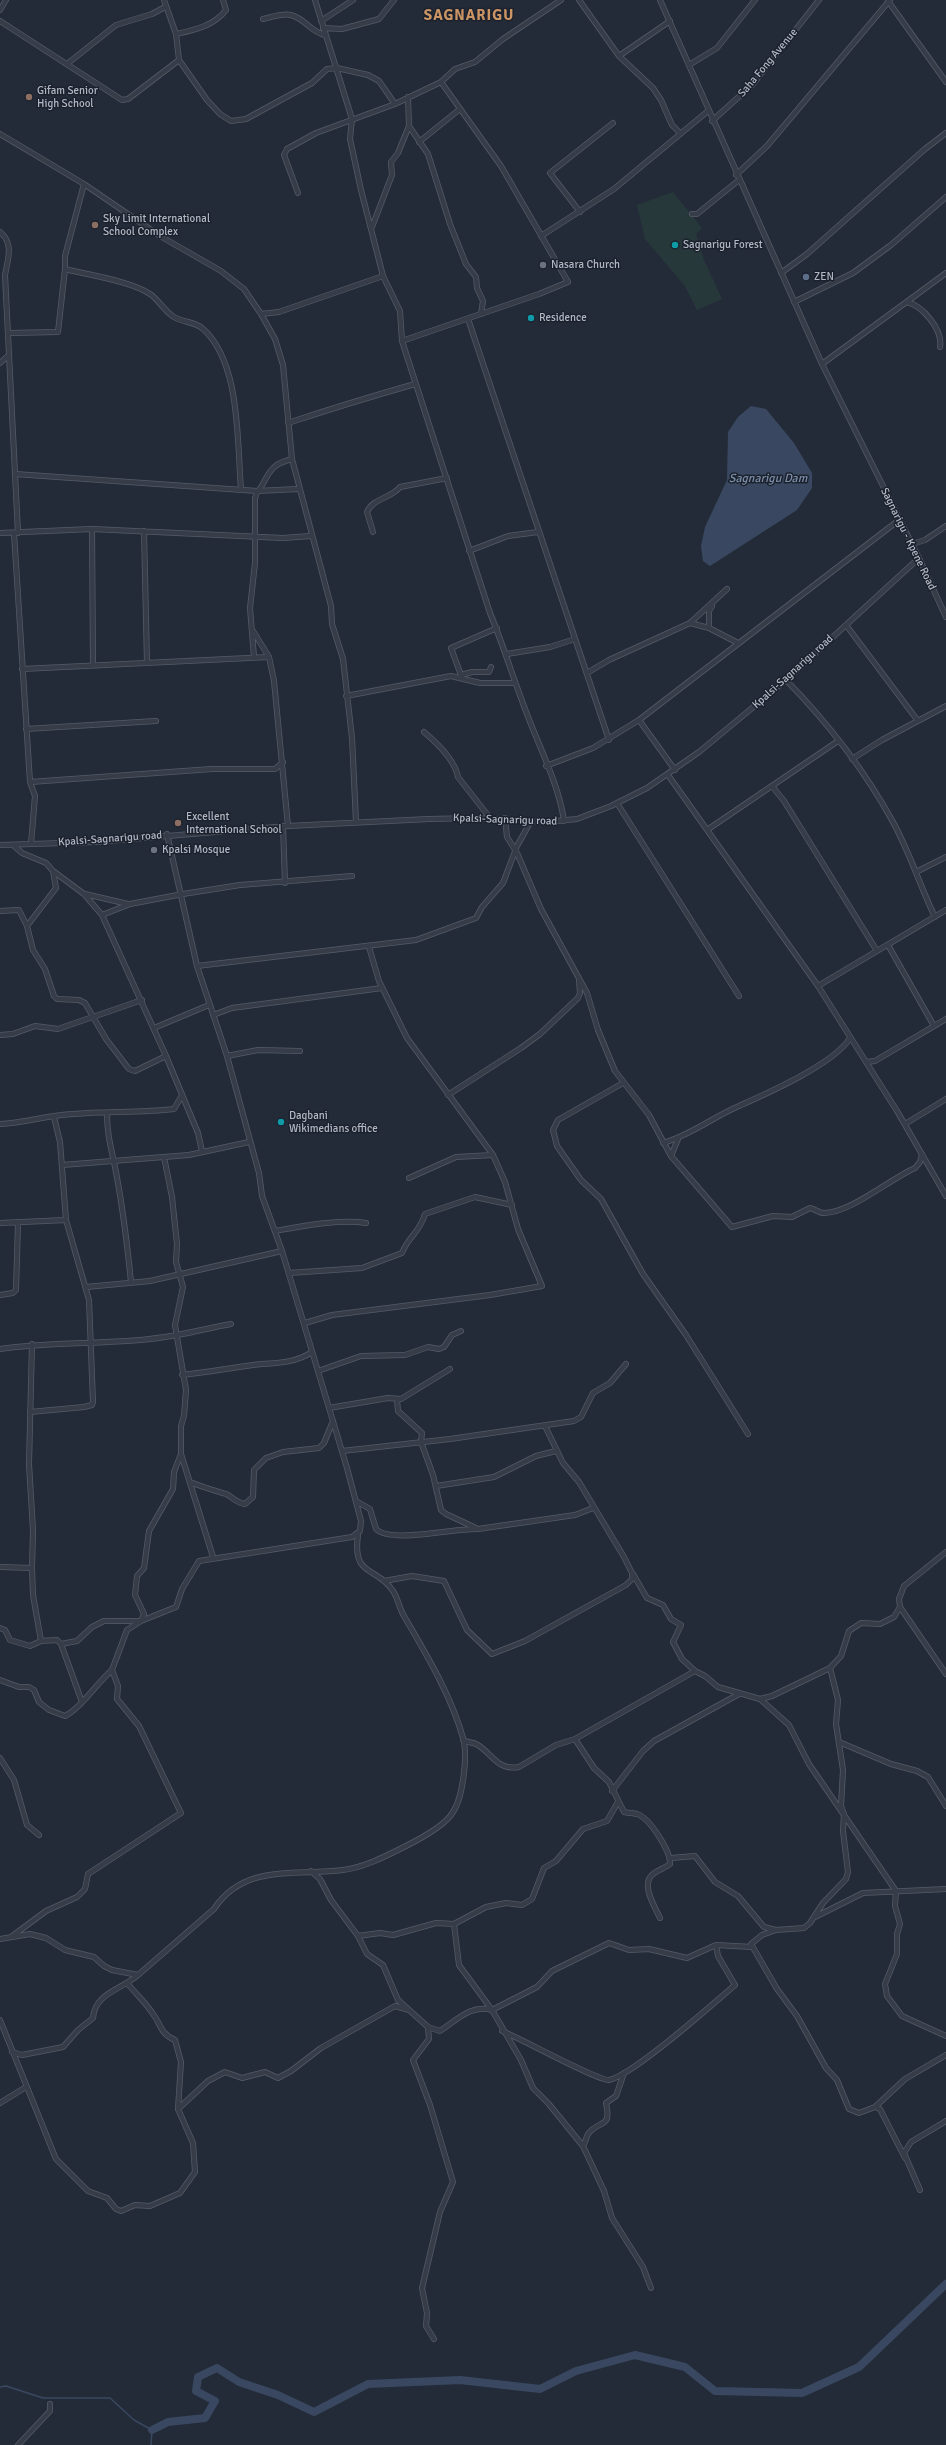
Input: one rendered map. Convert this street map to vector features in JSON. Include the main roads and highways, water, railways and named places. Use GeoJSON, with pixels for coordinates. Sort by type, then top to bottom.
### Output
{"type":"FeatureCollection","features":[{"type":"Feature","properties":{"kind":"water","name":"Sagnarigu Dam"},"geometry":{"type":"Polygon","coordinates":[[[751,406],[766,409],[794,443],[812,473],[812,488],[797,510],[710,566],[703,561],[701,546],[705,527],[727,480],[728,432],[738,417],[751,406]]]}},
{"type":"Feature","properties":{"kind":"waterway"},"geometry":{"type":"LineString","coordinates":[[152,2430],[168,2422],[205,2418],[215,2401],[196,2391],[198,2377],[217,2368],[239,2382],[278,2395],[314,2412],[368,2384],[460,2380],[540,2389],[576,2371],[635,2355],[685,2367],[715,2391],[802,2393],[859,2367],[946,2284]]}},
{"type":"Feature","properties":{"kind":"waterway"},"geometry":{"type":"LineString","coordinates":[[0,2387],[6,2386],[43,2398],[110,2398],[134,2420],[152,2430],[151,2445]]}},
{"type":"Feature","properties":{"kind":"place","name":"Gifam Senior High School"},"geometry":{"type":"Point","coordinates":[29,97]}},
{"type":"Feature","properties":{"kind":"place","name":"Sky Limit International School Complex"},"geometry":{"type":"Point","coordinates":[95,225]}},
{"type":"Feature","properties":{"kind":"place","name":"Sagnarigu Forest"},"geometry":{"type":"Point","coordinates":[675,245]}},
{"type":"Feature","properties":{"kind":"place","name":"Nasara Church"},"geometry":{"type":"Point","coordinates":[543,265]}},
{"type":"Feature","properties":{"kind":"place","name":"ZEN"},"geometry":{"type":"Point","coordinates":[806,277]}},
{"type":"Feature","properties":{"kind":"place","name":"Residence"},"geometry":{"type":"Point","coordinates":[531,318]}},
{"type":"Feature","properties":{"kind":"place","name":"Excellent International School"},"geometry":{"type":"Point","coordinates":[178,823]}},
{"type":"Feature","properties":{"kind":"place","name":"Kpalsi Mosque"},"geometry":{"type":"Point","coordinates":[154,850]}},
{"type":"Feature","properties":{"kind":"place","name":"Dagbani Wikimedians office"},"geometry":{"type":"Point","coordinates":[281,1122]}},
{"type":"Feature","properties":{"kind":"district","name":"SAGNARIGU"},"geometry":{"type":"Point","coordinates":[469,16]}}]}
